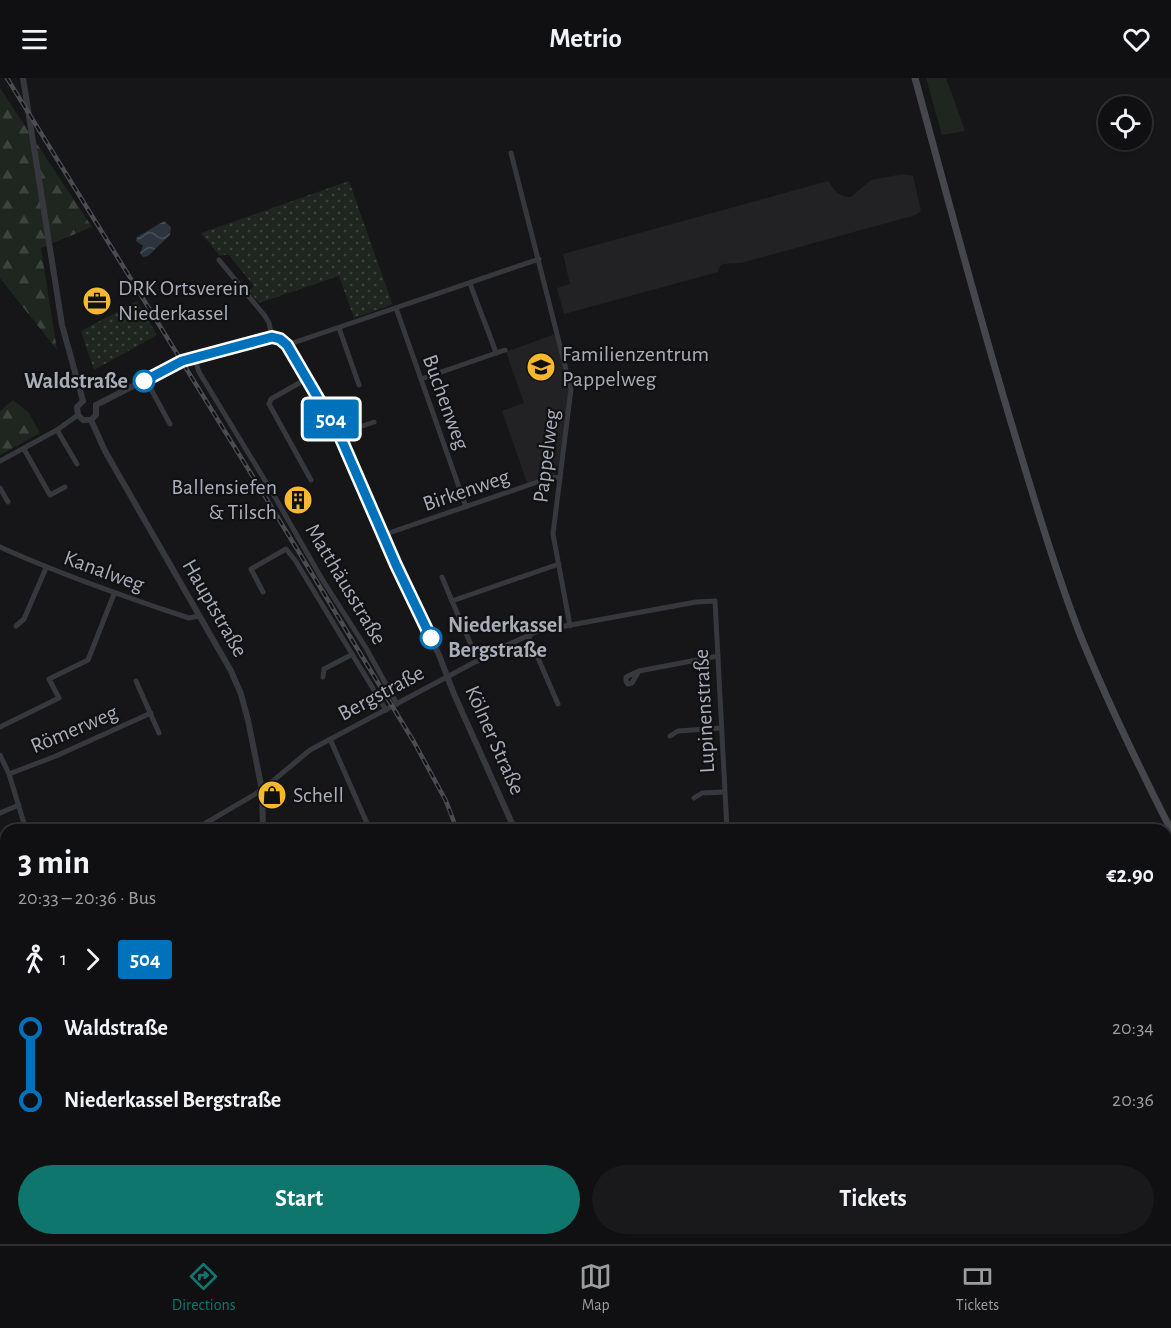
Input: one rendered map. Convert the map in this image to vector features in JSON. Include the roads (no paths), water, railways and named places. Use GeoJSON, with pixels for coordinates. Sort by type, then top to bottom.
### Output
{"type":"FeatureCollection","features":[{"type":"Feature","properties":{"kind":"main road"},"geometry":{"type":"LineString","coordinates":[[915,78],[988,346],[1051,554],[1079,632],[1102,686],[1168,824]]}},
{"type":"Feature","properties":{"kind":"street"},"geometry":{"type":"LineString","coordinates":[[23,78],[62,325],[83,401]]}},
{"type":"Feature","properties":{"kind":"street","name":"Pappelweg"},"geometry":{"type":"LineString","coordinates":[[512,153],[571,389],[553,534],[570,626]]}},
{"type":"Feature","properties":{"kind":"street"},"geometry":{"type":"LineString","coordinates":[[287,345],[539,259]]}},
{"type":"Feature","properties":{"kind":"street"},"geometry":{"type":"LineString","coordinates":[[96,405],[182,361],[272,337],[265,316],[219,260]]}},
{"type":"Feature","properties":{"kind":"street"},"geometry":{"type":"LineString","coordinates":[[470,283],[496,353]]}},
{"type":"Feature","properties":{"kind":"street","name":"Buchenweg"},"geometry":{"type":"LineString","coordinates":[[396,308],[466,507]]}},
{"type":"Feature","properties":{"kind":"street"},"geometry":{"type":"LineString","coordinates":[[339,328],[359,385]]}},
{"type":"Feature","properties":{"kind":"street","name":"Kölner Straße"},"geometry":{"type":"LineString","coordinates":[[272,337],[280,339],[287,345],[339,434],[383,536],[440,655],[512,824]]}},
{"type":"Feature","properties":{"kind":"street"},"geometry":{"type":"LineString","coordinates":[[421,379],[505,350]]}},
{"type":"Feature","properties":{"kind":"street","name":"Matthäusstraße"},"geometry":{"type":"LineString","coordinates":[[194,357],[199,372],[322,579],[366,648],[397,704]]}},
{"type":"Feature","properties":{"kind":"street"},"geometry":{"type":"LineString","coordinates":[[308,378],[271,399],[269,405],[311,480]]}},
{"type":"Feature","properties":{"kind":"street"},"geometry":{"type":"LineString","coordinates":[[146,380],[170,424]]}},
{"type":"Feature","properties":{"kind":"street"},"geometry":{"type":"LineString","coordinates":[[90,400],[96,405],[97,412],[91,420],[83,420],[78,415],[77,407],[83,401],[90,400]]}},
{"type":"Feature","properties":{"kind":"street"},"geometry":{"type":"LineString","coordinates":[[0,461],[57,430],[78,415]]}},
{"type":"Feature","properties":{"kind":"street","name":"Hauptstraße"},"geometry":{"type":"LineString","coordinates":[[91,420],[110,460],[231,671],[241,694],[262,790],[263,824]]}},
{"type":"Feature","properties":{"kind":"street"},"geometry":{"type":"LineString","coordinates":[[339,434],[374,422]]}},
{"type":"Feature","properties":{"kind":"street"},"geometry":{"type":"LineString","coordinates":[[57,430],[77,465]]}},
{"type":"Feature","properties":{"kind":"street"},"geometry":{"type":"LineString","coordinates":[[24,449],[50,495],[65,487]]}},
{"type":"Feature","properties":{"kind":"street","name":"Birkenweg"},"geometry":{"type":"LineString","coordinates":[[383,536],[552,477],[560,478]]}},
{"type":"Feature","properties":{"kind":"street"},"geometry":{"type":"LineString","coordinates":[[0,488],[8,502]]}},
{"type":"Feature","properties":{"kind":"street","name":"Kanalweg"},"geometry":{"type":"LineString","coordinates":[[0,547],[46,568],[114,594],[189,618],[199,616]]}},
{"type":"Feature","properties":{"kind":"street"},"geometry":{"type":"LineString","coordinates":[[263,592],[251,569],[286,549],[296,560],[386,710]]}},
{"type":"Feature","properties":{"kind":"street"},"geometry":{"type":"LineString","coordinates":[[452,601],[559,564]]}},
{"type":"Feature","properties":{"kind":"street"},"geometry":{"type":"LineString","coordinates":[[16,626],[24,619],[46,568]]}},
{"type":"Feature","properties":{"kind":"street"},"geometry":{"type":"LineString","coordinates":[[442,577],[478,661]]}},
{"type":"Feature","properties":{"kind":"street"},"geometry":{"type":"LineString","coordinates":[[0,727],[59,698],[49,679],[88,660],[114,594]]}},
{"type":"Feature","properties":{"kind":"street","name":"Bergstraße"},"geometry":{"type":"LineString","coordinates":[[204,824],[262,790],[310,750],[538,631],[696,602],[715,601],[716,629]]}},
{"type":"Feature","properties":{"kind":"street","name":"Lupinenstraße"},"geometry":{"type":"LineString","coordinates":[[716,629],[727,824]]}},
{"type":"Feature","properties":{"kind":"street"},"geometry":{"type":"LineString","coordinates":[[528,635],[558,704]]}},
{"type":"Feature","properties":{"kind":"street"},"geometry":{"type":"LineString","coordinates":[[322,677],[324,669],[351,655]]}},
{"type":"Feature","properties":{"kind":"street"},"geometry":{"type":"LineString","coordinates":[[639,671],[718,656]]}},
{"type":"Feature","properties":{"kind":"street","name":"Römerweg"},"geometry":{"type":"LineString","coordinates":[[136,681],[159,733]]}},
{"type":"Feature","properties":{"kind":"street","name":"Römerweg"},"geometry":{"type":"LineString","coordinates":[[9,774],[56,756],[151,713]]}},
{"type":"Feature","properties":{"kind":"street"},"geometry":{"type":"LineString","coordinates":[[670,736],[678,731],[721,728]]}},
{"type":"Feature","properties":{"kind":"street"},"geometry":{"type":"LineString","coordinates":[[330,739],[367,824]]}},
{"type":"Feature","properties":{"kind":"street"},"geometry":{"type":"LineString","coordinates":[[0,755],[9,774],[24,824]]}},
{"type":"Feature","properties":{"kind":"street","name":"Lupinenstraße"},"geometry":{"type":"LineString","coordinates":[[694,798],[702,793],[724,792]]}},
{"type":"Feature","properties":{"kind":"street"},"geometry":{"type":"LineString","coordinates":[[0,813],[19,805]]}},
{"type":"Feature","properties":{"kind":"water"},"geometry":{"type":"Polygon","coordinates":[[[164,221],[171,227],[170,235],[148,256],[143,257],[140,253],[143,246],[136,241],[137,237],[164,221]]]}},
{"type":"Feature","properties":{"kind":"railway"},"geometry":{"type":"LineString","coordinates":[[7,78],[414,742],[446,801],[455,824]]}},
{"type":"Feature","properties":{"kind":"place","name":"DRK Ortsverein Niederkassel"},"geometry":{"type":"Point","coordinates":[97,301]}},
{"type":"Feature","properties":{"kind":"place","name":"Familienzentrum Pappelweg"},"geometry":{"type":"Point","coordinates":[541,367]}},
{"type":"Feature","properties":{"kind":"place","name":"Waldstraße"},"geometry":{"type":"Point","coordinates":[144,381]}},
{"type":"Feature","properties":{"kind":"place","name":"Ballensiefen & Tilsch"},"geometry":{"type":"Point","coordinates":[298,500]}},
{"type":"Feature","properties":{"kind":"place","name":"Niederkassel Bergstraße"},"geometry":{"type":"Point","coordinates":[431,638]}},
{"type":"Feature","properties":{"kind":"place","name":"Schell"},"geometry":{"type":"Point","coordinates":[272,795]}}]}
